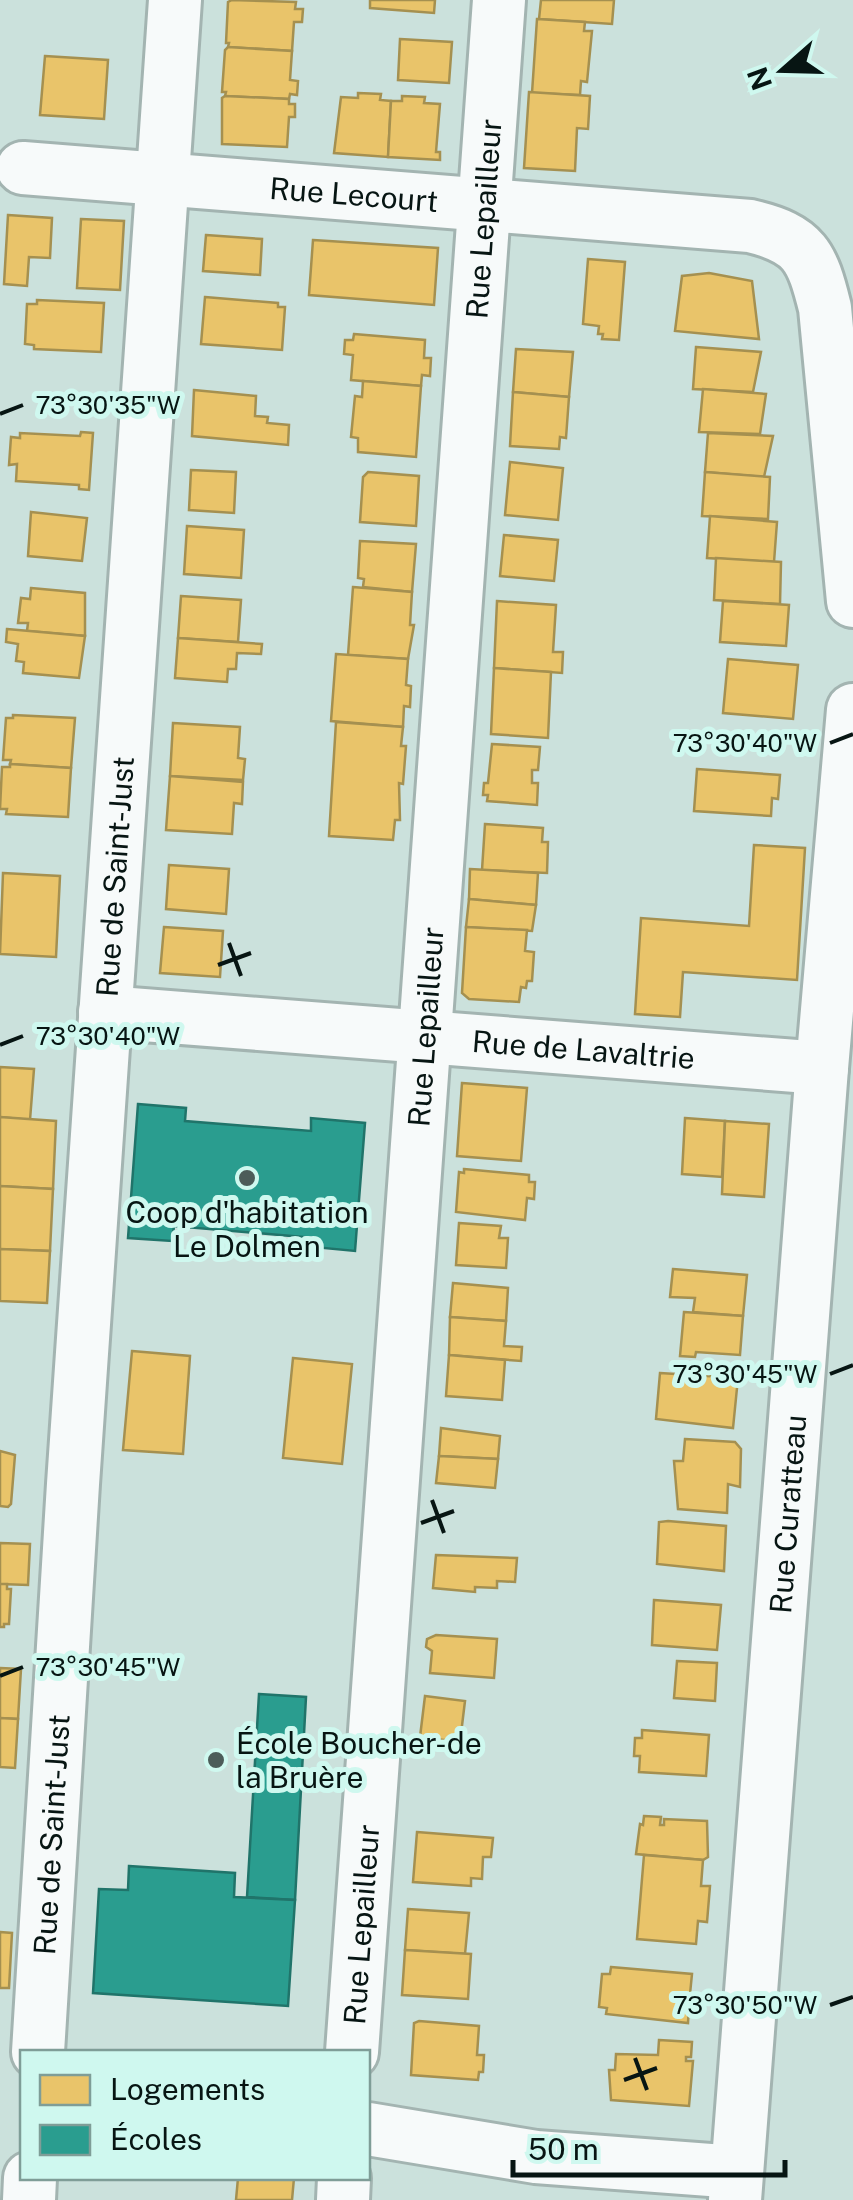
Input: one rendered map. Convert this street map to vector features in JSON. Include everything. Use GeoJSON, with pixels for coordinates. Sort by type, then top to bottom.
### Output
{"type":"FeatureCollection","features":[{"type":"Feature","properties":{"kind":"street","name":"Rue de Saint-Just"},"geometry":{"type":"LineString","coordinates":[[38,2050],[175,0]]}},
{"type":"Feature","properties":{"kind":"street","name":"Rue Lepailleur"},"geometry":{"type":"LineString","coordinates":[[352,2050],[498,0]]}},
{"type":"Feature","properties":{"kind":"street","name":"Rue Lecourt"},"geometry":{"type":"LineString","coordinates":[[23,168],[485,202],[750,226],[778,232],[802,248],[812,262],[825,308],[853,601]]}},
{"type":"Feature","properties":{"kind":"street","name":"Rue Curatteau"},"geometry":{"type":"LineString","coordinates":[[736,2186],[853,710]]}},
{"type":"Feature","properties":{"kind":"street","name":"Rue de Lavaltrie"},"geometry":{"type":"LineString","coordinates":[[105,1012],[822,1068]]}},
{"type":"Feature","properties":{"kind":"street"},"geometry":{"type":"LineString","coordinates":[[370,2129],[736,2186]]}},
{"type":"Feature","properties":{"kind":"building: Logements"},"geometry":{"type":"Polygon","coordinates":[[[370,0],[435,0],[434,13],[370,8],[370,0]]]}},
{"type":"Feature","properties":{"kind":"building: Logements"},"geometry":{"type":"Polygon","coordinates":[[[541,0],[614,0],[612,24],[539,19],[541,0]]]}},
{"type":"Feature","properties":{"kind":"building: Logements"},"geometry":{"type":"Polygon","coordinates":[[[228,2],[296,2],[295,9],[303,9],[302,22],[294,22],[292,51],[228,47],[228,2]]]}},
{"type":"Feature","properties":{"kind":"building: Logements"},"geometry":{"type":"Polygon","coordinates":[[[537,19],[585,22],[584,31],[592,31],[587,82],[581,81],[580,95],[532,93],[537,19]]]}},
{"type":"Feature","properties":{"kind":"building: Logements"},"geometry":{"type":"Polygon","coordinates":[[[400,39],[452,42],[449,83],[398,80],[400,39]]]}},
{"type":"Feature","properties":{"kind":"building: Logements"},"geometry":{"type":"Polygon","coordinates":[[[228,47],[292,51],[290,80],[298,81],[297,95],[290,94],[289,99],[225,96],[226,92],[222,92],[228,47]]]}},
{"type":"Feature","properties":{"kind":"building: Logements"},"geometry":{"type":"Polygon","coordinates":[[[45,56],[108,60],[104,119],[40,115],[45,56]]]}},
{"type":"Feature","properties":{"kind":"building: Logements"},"geometry":{"type":"Polygon","coordinates":[[[529,92],[590,96],[588,129],[577,128],[575,171],[524,168],[529,92]]]}},
{"type":"Feature","properties":{"kind":"building: Logements"},"geometry":{"type":"Polygon","coordinates":[[[358,93],[381,94],[380,100],[391,101],[388,157],[334,153],[341,97],[358,98],[358,93]]]}},
{"type":"Feature","properties":{"kind":"building: Logements"},"geometry":{"type":"Polygon","coordinates":[[[225,96],[289,99],[289,104],[295,104],[295,117],[289,117],[287,147],[222,144],[225,96]]]}},
{"type":"Feature","properties":{"kind":"building: Logements"},"geometry":{"type":"Polygon","coordinates":[[[402,96],[425,97],[424,103],[440,104],[436,152],[440,152],[440,160],[388,157],[391,101],[402,101],[402,96]]]}},
{"type":"Feature","properties":{"kind":"building: Logements"},"geometry":{"type":"Polygon","coordinates":[[[8,215],[52,218],[50,258],[29,257],[27,286],[4,284],[8,215]]]}},
{"type":"Feature","properties":{"kind":"building: Logements"},"geometry":{"type":"Polygon","coordinates":[[[81,219],[124,221],[120,290],[77,288],[81,219]]]}},
{"type":"Feature","properties":{"kind":"building: Logements"},"geometry":{"type":"Polygon","coordinates":[[[206,235],[262,239],[260,275],[203,271],[206,235]]]}},
{"type":"Feature","properties":{"kind":"building: Logements"},"geometry":{"type":"Polygon","coordinates":[[[313,240],[438,248],[434,305],[309,295],[313,240]]]}},
{"type":"Feature","properties":{"kind":"building: Logements"},"geometry":{"type":"Polygon","coordinates":[[[588,259],[625,262],[619,340],[602,339],[599,326],[583,324],[588,259]]]}},
{"type":"Feature","properties":{"kind":"building: Logements"},"geometry":{"type":"Polygon","coordinates":[[[709,273],[752,281],[759,339],[675,331],[682,276],[709,273]]]}},
{"type":"Feature","properties":{"kind":"building: Logements"},"geometry":{"type":"Polygon","coordinates":[[[205,297],[278,303],[278,307],[285,307],[282,350],[201,344],[205,297]]]}},
{"type":"Feature","properties":{"kind":"building: Logements"},"geometry":{"type":"Polygon","coordinates":[[[37,300],[104,303],[101,352],[34,349],[34,345],[25,344],[27,304],[37,304],[37,300]]]}},
{"type":"Feature","properties":{"kind":"building: Logements"},"geometry":{"type":"Polygon","coordinates":[[[354,334],[425,340],[424,358],[431,358],[430,376],[422,375],[421,386],[351,380],[353,355],[344,354],[345,340],[353,340],[354,334]]]}},
{"type":"Feature","properties":{"kind":"building: Logements"},"geometry":{"type":"Polygon","coordinates":[[[696,347],[761,352],[753,392],[693,389],[696,347]]]}},
{"type":"Feature","properties":{"kind":"building: Logements"},"geometry":{"type":"Polygon","coordinates":[[[516,349],[573,352],[569,397],[513,392],[516,349]]]}},
{"type":"Feature","properties":{"kind":"building: Logements"},"geometry":{"type":"Polygon","coordinates":[[[363,381],[421,386],[416,457],[358,452],[358,438],[351,437],[355,396],[362,397],[363,381]]]}},
{"type":"Feature","properties":{"kind":"building: Logements"},"geometry":{"type":"Polygon","coordinates":[[[703,389],[766,394],[760,434],[699,432],[703,389]]]}},
{"type":"Feature","properties":{"kind":"building: Logements"},"geometry":{"type":"Polygon","coordinates":[[[194,390],[256,396],[255,416],[268,417],[267,423],[289,425],[288,445],[192,436],[194,390]]]}},
{"type":"Feature","properties":{"kind":"building: Logements"},"geometry":{"type":"Polygon","coordinates":[[[513,392],[569,397],[566,438],[560,437],[559,449],[510,446],[513,392]]]}},
{"type":"Feature","properties":{"kind":"building: Logements"},"geometry":{"type":"Polygon","coordinates":[[[81,432],[93,433],[89,490],[79,489],[79,485],[16,481],[17,464],[9,465],[11,437],[20,438],[20,433],[80,436],[81,432]]]}},
{"type":"Feature","properties":{"kind":"building: Logements"},"geometry":{"type":"Polygon","coordinates":[[[708,433],[773,436],[764,477],[705,472],[708,433]]]}},
{"type":"Feature","properties":{"kind":"building: Logements"},"geometry":{"type":"Polygon","coordinates":[[[510,462],[563,468],[558,520],[505,515],[510,462]]]}},
{"type":"Feature","properties":{"kind":"building: Logements"},"geometry":{"type":"Polygon","coordinates":[[[191,470],[236,472],[234,513],[189,510],[191,470]]]}},
{"type":"Feature","properties":{"kind":"building: Logements"},"geometry":{"type":"Polygon","coordinates":[[[368,472],[419,476],[416,526],[360,522],[363,477],[368,472]]]}},
{"type":"Feature","properties":{"kind":"building: Logements"},"geometry":{"type":"Polygon","coordinates":[[[705,472],[770,477],[768,519],[702,516],[705,472]]]}},
{"type":"Feature","properties":{"kind":"building: Logements"},"geometry":{"type":"Polygon","coordinates":[[[31,512],[87,518],[82,561],[28,556],[31,512]]]}},
{"type":"Feature","properties":{"kind":"building: Logements"},"geometry":{"type":"Polygon","coordinates":[[[710,516],[777,522],[774,562],[707,558],[710,516]]]}},
{"type":"Feature","properties":{"kind":"building: Logements"},"geometry":{"type":"Polygon","coordinates":[[[187,526],[244,530],[241,578],[184,574],[187,526]]]}},
{"type":"Feature","properties":{"kind":"building: Logements"},"geometry":{"type":"Polygon","coordinates":[[[504,535],[558,540],[554,581],[500,576],[504,535]]]}},
{"type":"Feature","properties":{"kind":"building: Logements"},"geometry":{"type":"Polygon","coordinates":[[[360,541],[416,544],[412,592],[363,587],[364,579],[358,578],[360,541]]]}},
{"type":"Feature","properties":{"kind":"building: Logements"},"geometry":{"type":"Polygon","coordinates":[[[716,558],[781,562],[780,604],[714,600],[716,558]]]}},
{"type":"Feature","properties":{"kind":"building: Logements"},"geometry":{"type":"Polygon","coordinates":[[[353,587],[412,592],[410,625],[414,625],[408,659],[348,655],[353,587]]]}},
{"type":"Feature","properties":{"kind":"building: Logements"},"geometry":{"type":"Polygon","coordinates":[[[31,588],[85,593],[85,636],[27,631],[28,623],[18,623],[21,598],[30,599],[31,588]]]}},
{"type":"Feature","properties":{"kind":"building: Logements"},"geometry":{"type":"Polygon","coordinates":[[[181,596],[241,600],[238,642],[178,638],[181,596]]]}},
{"type":"Feature","properties":{"kind":"building: Logements"},"geometry":{"type":"Polygon","coordinates":[[[497,601],[556,605],[553,652],[563,652],[562,673],[494,668],[497,601]]]}},
{"type":"Feature","properties":{"kind":"building: Logements"},"geometry":{"type":"Polygon","coordinates":[[[723,601],[789,605],[786,646],[720,642],[723,601]]]}},
{"type":"Feature","properties":{"kind":"building: Logements"},"geometry":{"type":"Polygon","coordinates":[[[7,629],[85,636],[79,678],[23,673],[24,662],[16,661],[18,644],[6,642],[7,629]]]}},
{"type":"Feature","properties":{"kind":"building: Logements"},"geometry":{"type":"Polygon","coordinates":[[[178,638],[262,644],[261,654],[237,653],[236,669],[228,669],[227,682],[175,678],[178,638]]]}},
{"type":"Feature","properties":{"kind":"building: Logements"},"geometry":{"type":"Polygon","coordinates":[[[336,654],[408,659],[406,685],[411,686],[410,707],[404,706],[403,727],[331,721],[336,654]]]}},
{"type":"Feature","properties":{"kind":"building: Logements"},"geometry":{"type":"Polygon","coordinates":[[[728,659],[798,665],[793,719],[723,713],[728,659]]]}},
{"type":"Feature","properties":{"kind":"building: Logements"},"geometry":{"type":"Polygon","coordinates":[[[494,668],[551,672],[548,738],[491,734],[494,668]]]}},
{"type":"Feature","properties":{"kind":"building: Logements"},"geometry":{"type":"Polygon","coordinates":[[[6,718],[75,718],[71,768],[10,764],[11,760],[3,760],[6,718]]]}},
{"type":"Feature","properties":{"kind":"building: Logements"},"geometry":{"type":"Polygon","coordinates":[[[336,722],[403,727],[401,746],[406,746],[403,784],[399,783],[400,820],[395,820],[393,840],[329,836],[336,722]]]}},
{"type":"Feature","properties":{"kind":"building: Logements"},"geometry":{"type":"Polygon","coordinates":[[[173,723],[240,727],[238,758],[245,759],[243,780],[170,776],[173,723]]]}},
{"type":"Feature","properties":{"kind":"building: Logements"},"geometry":{"type":"Polygon","coordinates":[[[492,744],[540,747],[538,770],[532,770],[532,783],[538,783],[537,805],[487,801],[484,783],[488,783],[492,744]]]}},
{"type":"Feature","properties":{"kind":"building: Logements"},"geometry":{"type":"Polygon","coordinates":[[[10,764],[71,768],[68,817],[6,814],[7,809],[0,809],[2,767],[10,764]]]}},
{"type":"Feature","properties":{"kind":"building: Logements"},"geometry":{"type":"Polygon","coordinates":[[[697,769],[780,775],[778,799],[772,798],[771,816],[694,811],[697,769]]]}},
{"type":"Feature","properties":{"kind":"building: Logements"},"geometry":{"type":"Polygon","coordinates":[[[170,776],[243,782],[242,804],[234,803],[232,834],[166,830],[170,776]]]}},
{"type":"Feature","properties":{"kind":"building: Logements"},"geometry":{"type":"Polygon","coordinates":[[[485,824],[543,828],[542,842],[548,842],[547,873],[482,870],[485,824]]]}},
{"type":"Feature","properties":{"kind":"building: Logements"},"geometry":{"type":"Polygon","coordinates":[[[754,845],[805,848],[797,980],[683,972],[680,1017],[635,1014],[641,918],[749,926],[754,845]]]}},
{"type":"Feature","properties":{"kind":"building: Logements"},"geometry":{"type":"Polygon","coordinates":[[[169,865],[229,869],[226,914],[166,909],[169,865]]]}},
{"type":"Feature","properties":{"kind":"building: Logements"},"geometry":{"type":"Polygon","coordinates":[[[470,869],[538,873],[536,905],[469,899],[470,869]]]}},
{"type":"Feature","properties":{"kind":"building: Logements"},"geometry":{"type":"Polygon","coordinates":[[[3,873],[60,876],[56,957],[0,954],[3,873]]]}},
{"type":"Feature","properties":{"kind":"building: Logements"},"geometry":{"type":"Polygon","coordinates":[[[469,899],[536,905],[532,931],[466,927],[469,899]]]}},
{"type":"Feature","properties":{"kind":"building: Logements"},"geometry":{"type":"Polygon","coordinates":[[[164,927],[223,931],[220,977],[160,973],[164,927]]]}},
{"type":"Feature","properties":{"kind":"building: Logements"},"geometry":{"type":"Polygon","coordinates":[[[466,927],[527,930],[525,951],[534,952],[532,981],[527,981],[526,988],[521,987],[519,1002],[469,999],[462,993],[466,927]]]}},
{"type":"Feature","properties":{"kind":"building: Logements"},"geometry":{"type":"Polygon","coordinates":[[[0,1067],[34,1069],[30,1120],[0,1117],[0,1067]]]}},
{"type":"Feature","properties":{"kind":"building: Logements"},"geometry":{"type":"Polygon","coordinates":[[[462,1083],[527,1088],[521,1161],[457,1156],[462,1083]]]}},
{"type":"Feature","properties":{"kind":"building: Logements"},"geometry":{"type":"Polygon","coordinates":[[[0,1117],[56,1121],[53,1189],[0,1186],[0,1117]]]}},
{"type":"Feature","properties":{"kind":"building: Logements"},"geometry":{"type":"Polygon","coordinates":[[[685,1118],[725,1121],[722,1177],[682,1174],[685,1118]]]}},
{"type":"Feature","properties":{"kind":"building: Logements"},"geometry":{"type":"Polygon","coordinates":[[[725,1121],[769,1124],[764,1197],[722,1194],[725,1121]]]}},
{"type":"Feature","properties":{"kind":"building: Logements"},"geometry":{"type":"Polygon","coordinates":[[[464,1169],[529,1175],[529,1182],[535,1182],[534,1199],[527,1198],[525,1220],[456,1212],[459,1172],[464,1173],[464,1169]]]}},
{"type":"Feature","properties":{"kind":"building: Logements"},"geometry":{"type":"Polygon","coordinates":[[[0,1186],[53,1189],[50,1251],[0,1249],[0,1186]]]}},
{"type":"Feature","properties":{"kind":"building: Logements"},"geometry":{"type":"Polygon","coordinates":[[[459,1223],[501,1226],[499,1238],[508,1238],[506,1268],[456,1265],[459,1223]]]}},
{"type":"Feature","properties":{"kind":"building: Logements"},"geometry":{"type":"Polygon","coordinates":[[[0,1249],[50,1251],[47,1303],[0,1301],[0,1249]]]}},
{"type":"Feature","properties":{"kind":"building: Logements"},"geometry":{"type":"Polygon","coordinates":[[[673,1269],[747,1275],[743,1316],[693,1312],[695,1298],[670,1297],[673,1269]]]}},
{"type":"Feature","properties":{"kind":"building: Logements"},"geometry":{"type":"Polygon","coordinates":[[[453,1283],[508,1288],[506,1321],[450,1317],[453,1283]]]}},
{"type":"Feature","properties":{"kind":"building: Logements"},"geometry":{"type":"Polygon","coordinates":[[[684,1312],[743,1316],[740,1355],[696,1352],[695,1357],[680,1356],[684,1312]]]}},
{"type":"Feature","properties":{"kind":"building: Logements"},"geometry":{"type":"Polygon","coordinates":[[[450,1317],[506,1321],[504,1346],[522,1347],[521,1361],[449,1355],[450,1317]]]}},
{"type":"Feature","properties":{"kind":"building: Logements"},"geometry":{"type":"Polygon","coordinates":[[[132,1351],[190,1356],[183,1454],[123,1450],[132,1351]]]}},
{"type":"Feature","properties":{"kind":"building: Logements"},"geometry":{"type":"Polygon","coordinates":[[[449,1355],[505,1360],[502,1400],[446,1396],[449,1355]]]}},
{"type":"Feature","properties":{"kind":"building: Logements"},"geometry":{"type":"Polygon","coordinates":[[[293,1358],[352,1364],[342,1464],[283,1458],[293,1358]]]}},
{"type":"Feature","properties":{"kind":"building: Logements"},"geometry":{"type":"Polygon","coordinates":[[[660,1373],[738,1378],[733,1428],[656,1419],[660,1373]]]}},
{"type":"Feature","properties":{"kind":"building: Logements"},"geometry":{"type":"Polygon","coordinates":[[[441,1428],[500,1436],[498,1459],[439,1456],[441,1428]]]}},
{"type":"Feature","properties":{"kind":"building: Logements"},"geometry":{"type":"Polygon","coordinates":[[[685,1439],[735,1442],[741,1449],[740,1487],[728,1484],[727,1513],[678,1509],[674,1461],[683,1461],[685,1439]]]}},
{"type":"Feature","properties":{"kind":"building: Logements"},"geometry":{"type":"Polygon","coordinates":[[[0,1451],[15,1455],[8,1507],[0,1506],[0,1451]]]}},
{"type":"Feature","properties":{"kind":"building: Logements"},"geometry":{"type":"Polygon","coordinates":[[[439,1456],[498,1459],[495,1488],[436,1483],[439,1456]]]}},
{"type":"Feature","properties":{"kind":"building: Logements"},"geometry":{"type":"Polygon","coordinates":[[[659,1522],[726,1526],[724,1571],[657,1564],[659,1522]]]}},
{"type":"Feature","properties":{"kind":"building: Logements"},"geometry":{"type":"Polygon","coordinates":[[[0,1543],[30,1544],[28,1585],[0,1584],[0,1543]]]}},
{"type":"Feature","properties":{"kind":"building: Logements"},"geometry":{"type":"Polygon","coordinates":[[[436,1555],[517,1558],[515,1582],[497,1581],[497,1588],[475,1587],[475,1592],[433,1588],[436,1555]]]}},
{"type":"Feature","properties":{"kind":"building: Logements"},"geometry":{"type":"Polygon","coordinates":[[[0,1584],[11,1589],[9,1624],[4,1627],[0,1627],[0,1584]]]}},
{"type":"Feature","properties":{"kind":"building: Logements"},"geometry":{"type":"Polygon","coordinates":[[[654,1600],[721,1605],[717,1650],[652,1645],[654,1600]]]}},
{"type":"Feature","properties":{"kind":"building: Logements"},"geometry":{"type":"Polygon","coordinates":[[[436,1635],[497,1639],[494,1678],[430,1673],[432,1651],[426,1647],[427,1639],[436,1635]]]}},
{"type":"Feature","properties":{"kind":"building: Logements"},"geometry":{"type":"Polygon","coordinates":[[[677,1661],[717,1663],[715,1701],[674,1698],[677,1661]]]}},
{"type":"Feature","properties":{"kind":"building: Logements"},"geometry":{"type":"Polygon","coordinates":[[[0,1668],[21,1669],[18,1719],[0,1718],[0,1668]]]}},
{"type":"Feature","properties":{"kind":"building: Logements"},"geometry":{"type":"Polygon","coordinates":[[[425,1696],[465,1701],[460,1742],[420,1737],[425,1696]]]}},
{"type":"Feature","properties":{"kind":"building: Logements"},"geometry":{"type":"Polygon","coordinates":[[[0,1718],[18,1719],[15,1768],[0,1767],[0,1718]]]}},
{"type":"Feature","properties":{"kind":"building: Logements"},"geometry":{"type":"Polygon","coordinates":[[[642,1730],[709,1735],[706,1776],[639,1772],[640,1756],[634,1756],[635,1738],[642,1738],[642,1730]]]}},
{"type":"Feature","properties":{"kind":"building: Logements"},"geometry":{"type":"Polygon","coordinates":[[[644,1816],[661,1817],[660,1825],[664,1825],[664,1819],[707,1821],[708,1857],[703,1860],[636,1854],[644,1816]]]}},
{"type":"Feature","properties":{"kind":"building: Logements"},"geometry":{"type":"Polygon","coordinates":[[[417,1832],[493,1838],[491,1857],[483,1857],[482,1879],[471,1878],[471,1886],[413,1882],[417,1832]]]}},
{"type":"Feature","properties":{"kind":"building: Logements"},"geometry":{"type":"Polygon","coordinates":[[[644,1855],[703,1860],[701,1886],[710,1886],[707,1922],[698,1921],[696,1944],[637,1939],[644,1855]]]}},
{"type":"Feature","properties":{"kind":"building: Logements"},"geometry":{"type":"Polygon","coordinates":[[[408,1909],[469,1913],[465,1954],[405,1950],[408,1909]]]}},
{"type":"Feature","properties":{"kind":"building: Logements"},"geometry":{"type":"Polygon","coordinates":[[[0,1932],[12,1933],[9,1988],[0,1988],[0,1932]]]}},
{"type":"Feature","properties":{"kind":"building: Logements"},"geometry":{"type":"Polygon","coordinates":[[[405,1950],[471,1954],[468,1999],[402,1995],[405,1950]]]}},
{"type":"Feature","properties":{"kind":"building: Logements"},"geometry":{"type":"Polygon","coordinates":[[[611,1967],[692,1974],[690,1994],[696,1994],[696,2005],[689,2005],[688,2023],[606,2014],[607,2008],[599,2007],[602,1974],[610,1974],[611,1967]]]}},
{"type":"Feature","properties":{"kind":"building: Logements"},"geometry":{"type":"Polygon","coordinates":[[[414,2023],[479,2026],[477,2055],[484,2055],[478,2080],[411,2075],[414,2023]]]}},
{"type":"Feature","properties":{"kind":"building: Logements"},"geometry":{"type":"Polygon","coordinates":[[[659,2040],[692,2042],[691,2057],[686,2057],[686,2061],[693,2061],[689,2106],[611,2100],[609,2070],[615,2070],[616,2054],[658,2055],[659,2040]]]}},
{"type":"Feature","properties":{"kind":"building: Logements"},"geometry":{"type":"Polygon","coordinates":[[[238,2180],[294,2180],[292,2200],[236,2200],[238,2180]]]}},
{"type":"Feature","properties":{"kind":"building: Écoles","name":"Coop d'habitation Le Dolmen"},"geometry":{"type":"Polygon","coordinates":[[[138,1104],[186,1108],[185,1121],[311,1131],[311,1118],[365,1123],[355,1251],[313,1247],[314,1238],[174,1226],[172,1241],[128,1238],[138,1104]]]}},
{"type":"Feature","properties":{"kind":"building: Écoles"},"geometry":{"type":"Polygon","coordinates":[[[259,1694],[306,1697],[295,1900],[247,1897],[259,1694]]]}},
{"type":"Feature","properties":{"kind":"building: Écoles"},"geometry":{"type":"Polygon","coordinates":[[[129,1866],[235,1873],[234,1897],[295,1900],[288,2006],[93,1993],[99,1889],[128,1890],[129,1866]]]}},
{"type":"Feature","properties":{"kind":"place","name":"Coop d'habitation Le Dolmen"},"geometry":{"type":"Point","coordinates":[247,1178]}},
{"type":"Feature","properties":{"kind":"place","name":"École Boucher-de la Bruère"},"geometry":{"type":"Point","coordinates":[216,1760]}}]}
